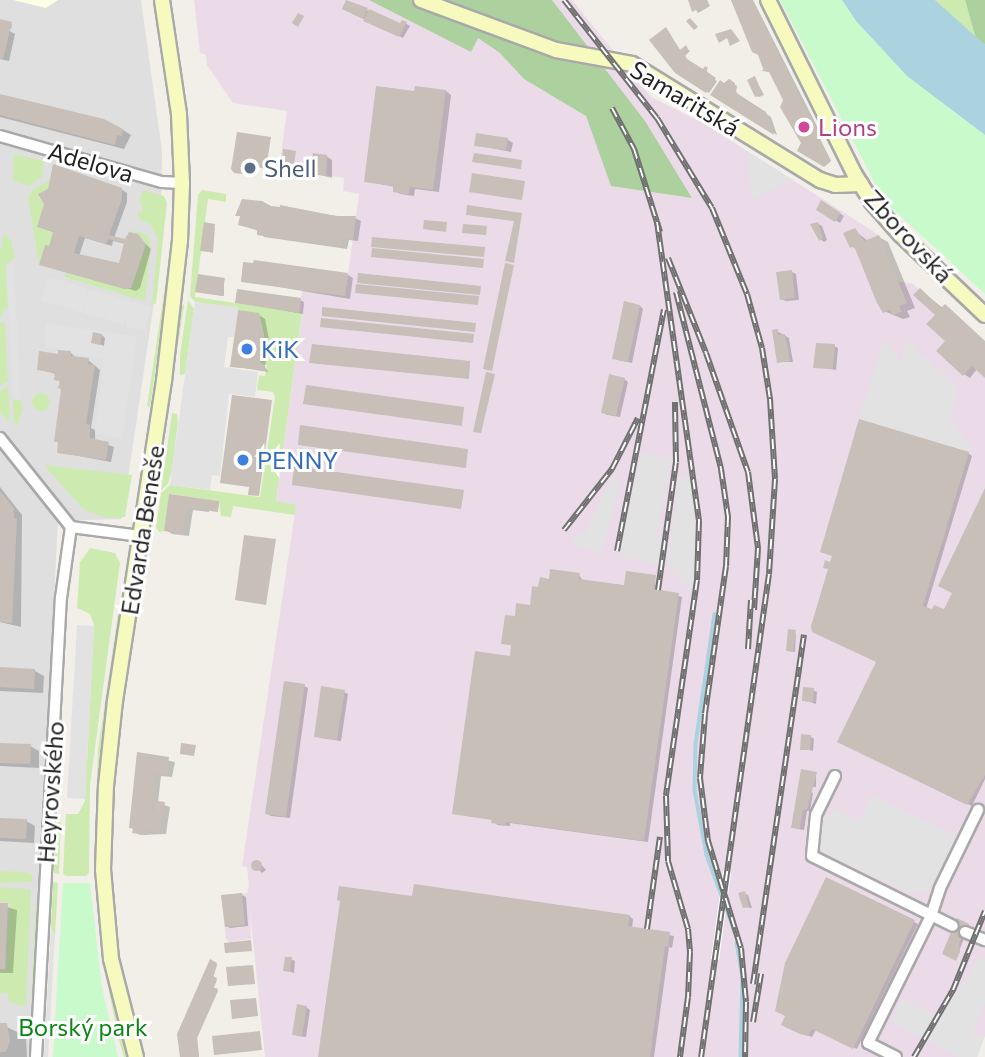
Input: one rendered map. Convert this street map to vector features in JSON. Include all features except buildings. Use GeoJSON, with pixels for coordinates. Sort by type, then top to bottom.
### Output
{"type":"FeatureCollection","features":[{"type":"Feature","properties":{"kind":"street","name":"Edvarda Beneše"},"geometry":{"type":"LineString","coordinates":[[136,1057],[111,959],[103,870],[106,786],[114,714],[164,381],[179,250],[182,183],[179,114],[162,0]]}},
{"type":"Feature","properties":{"kind":"street","name":"Samaritská"},"geometry":{"type":"LineString","coordinates":[[421,0],[566,53],[632,64],[820,180],[835,185],[861,184]]}},
{"type":"Feature","properties":{"kind":"street","name":"Zborovská"},"geometry":{"type":"LineString","coordinates":[[768,0],[861,184],[901,235],[985,315]]}},
{"type":"Feature","properties":{"kind":"street","name":"Adelova"},"geometry":{"type":"LineString","coordinates":[[0,136],[162,182],[182,183]]}},
{"type":"Feature","properties":{"kind":"street"},"geometry":{"type":"LineString","coordinates":[[0,438],[71,527],[140,536]]}},
{"type":"Feature","properties":{"kind":"street","name":"Heyrovského"},"geometry":{"type":"LineString","coordinates":[[36,1057],[61,598],[71,527]]}},
{"type":"Feature","properties":{"kind":"street"},"geometry":{"type":"LineString","coordinates":[[835,776],[816,815],[812,856],[953,926]]}},
{"type":"Feature","properties":{"kind":"street"},"geometry":{"type":"LineString","coordinates":[[896,1057],[868,1043],[931,916],[940,888],[978,810]]}},
{"type":"Feature","properties":{"kind":"street"},"geometry":{"type":"LineString","coordinates":[[965,932],[985,940]]}},
{"type":"Feature","properties":{"kind":"shaded area"},"geometry":{"type":"Polygon","coordinates":[[[0,0],[141,0],[162,151],[161,255],[122,519],[58,521],[30,1057],[0,1057],[0,0]]]}},
{"type":"Feature","properties":{"kind":"shaded area"},"geometry":{"type":"Polygon","coordinates":[[[13,0],[58,0],[46,8],[13,0]]]}},
{"type":"Feature","properties":{"kind":"shaded area"},"geometry":{"type":"Polygon","coordinates":[[[194,0],[389,0],[562,14],[552,0],[572,0],[651,97],[705,124],[879,235],[898,282],[912,283],[941,307],[945,304],[985,341],[985,1036],[977,1057],[265,1057],[250,912],[251,939],[229,942],[226,939],[221,895],[247,893],[249,886],[247,867],[242,866],[296,506],[276,502],[302,314],[299,313],[302,290],[345,296],[359,194],[343,191],[344,178],[279,169],[287,111],[233,103],[207,65],[206,55],[200,53],[194,0]]]}},
{"type":"Feature","properties":{"kind":"shaded area"},"geometry":{"type":"Polygon","coordinates":[[[747,151],[793,180],[752,199],[747,151]]]}},
{"type":"Feature","properties":{"kind":"shaded area"},"geometry":{"type":"Polygon","coordinates":[[[6,264],[14,264],[20,399],[13,399],[6,264]]]}},
{"type":"Feature","properties":{"kind":"shaded area"},"geometry":{"type":"Polygon","coordinates":[[[48,277],[66,282],[64,290],[69,283],[87,288],[86,296],[90,289],[109,295],[109,303],[111,295],[130,301],[130,309],[133,301],[151,307],[144,331],[126,326],[127,318],[123,325],[104,319],[106,312],[102,319],[83,313],[85,306],[81,313],[62,307],[64,300],[60,307],[41,301],[48,277]]]}},
{"type":"Feature","properties":{"kind":"shaded area"},"geometry":{"type":"Polygon","coordinates":[[[195,302],[238,307],[234,337],[228,337],[224,367],[258,372],[255,397],[229,394],[220,476],[212,475],[210,490],[170,485],[195,302]]]}},
{"type":"Feature","properties":{"kind":"shaded area"},"geometry":{"type":"Polygon","coordinates":[[[46,323],[137,337],[122,439],[95,434],[103,359],[45,347],[46,323]]]}},
{"type":"Feature","properties":{"kind":"shaded area"},"geometry":{"type":"Polygon","coordinates":[[[907,340],[959,389],[950,419],[972,447],[969,452],[859,419],[884,342],[901,360],[907,340]]]}},
{"type":"Feature","properties":{"kind":"shaded area"},"geometry":{"type":"Polygon","coordinates":[[[641,453],[672,458],[656,539],[663,540],[659,565],[619,556],[641,453]]]}},
{"type":"Feature","properties":{"kind":"shaded area"},"geometry":{"type":"Polygon","coordinates":[[[611,478],[621,480],[602,552],[572,545],[576,533],[585,535],[611,478]]]}},
{"type":"Feature","properties":{"kind":"shaded area"},"geometry":{"type":"Polygon","coordinates":[[[679,478],[693,478],[696,563],[692,591],[667,564],[679,478]]]}},
{"type":"Feature","properties":{"kind":"shaded area"},"geometry":{"type":"Polygon","coordinates":[[[77,625],[94,626],[85,799],[67,798],[77,625]]]}},
{"type":"Feature","properties":{"kind":"shaded area"},"geometry":{"type":"Polygon","coordinates":[[[872,795],[956,836],[931,888],[925,893],[909,893],[827,854],[818,846],[821,817],[828,820],[834,809],[859,821],[872,795]]]}},
{"type":"Feature","properties":{"kind":"shaded area"},"geometry":{"type":"Polygon","coordinates":[[[51,927],[55,936],[48,1057],[44,1057],[51,927]]]}},
{"type":"Feature","properties":{"kind":"shaded area"},"geometry":{"type":"Polygon","coordinates":[[[979,957],[985,959],[985,1003],[972,1032],[984,1038],[977,1057],[958,1057],[891,1022],[902,999],[941,1018],[979,957]]]}},
{"type":"Feature","properties":{"kind":"green space"},"geometry":{"type":"Polygon","coordinates":[[[369,0],[552,0],[645,121],[692,198],[611,186],[586,116],[524,79],[500,53],[478,38],[471,52],[369,0]]]}},
{"type":"Feature","properties":{"kind":"green space"},"geometry":{"type":"Polygon","coordinates":[[[780,0],[842,0],[856,21],[907,76],[985,135],[985,294],[884,201],[780,0]]]}},
{"type":"Feature","properties":{"kind":"green space"},"geometry":{"type":"Polygon","coordinates":[[[935,0],[965,0],[976,39],[935,0]]]}},
{"type":"Feature","properties":{"kind":"green space"},"geometry":{"type":"Polygon","coordinates":[[[965,0],[985,0],[985,45],[976,39],[965,0]]]}},
{"type":"Feature","properties":{"kind":"green space"},"geometry":{"type":"Polygon","coordinates":[[[14,154],[44,161],[42,177],[29,186],[13,181],[14,154]]]}},
{"type":"Feature","properties":{"kind":"green space"},"geometry":{"type":"Polygon","coordinates":[[[51,179],[48,189],[39,194],[44,204],[37,227],[53,232],[49,246],[45,245],[39,265],[28,197],[34,189],[51,179]]]}},
{"type":"Feature","properties":{"kind":"green space"},"geometry":{"type":"Polygon","coordinates":[[[143,190],[164,196],[167,203],[156,304],[152,303],[158,239],[150,224],[139,219],[138,211],[142,212],[143,208],[139,201],[143,190]]]}},
{"type":"Feature","properties":{"kind":"green space"},"geometry":{"type":"Polygon","coordinates":[[[202,190],[226,194],[226,202],[208,199],[195,297],[302,313],[276,501],[296,505],[295,515],[233,506],[231,517],[221,516],[219,501],[170,494],[164,531],[159,532],[156,527],[161,493],[170,485],[260,497],[275,397],[273,392],[257,390],[259,375],[265,376],[267,365],[260,363],[264,335],[259,314],[195,302],[190,296],[198,195],[202,190]]]}},
{"type":"Feature","properties":{"kind":"green space"},"geometry":{"type":"Polygon","coordinates":[[[130,230],[147,234],[151,243],[145,301],[65,277],[66,273],[124,289],[132,287],[146,245],[143,238],[130,230]]]}},
{"type":"Feature","properties":{"kind":"green space"},"geometry":{"type":"Polygon","coordinates":[[[4,234],[11,240],[15,258],[6,264],[8,308],[3,309],[3,317],[0,316],[0,251],[4,234]]]}},
{"type":"Feature","properties":{"kind":"green space"},"geometry":{"type":"Polygon","coordinates":[[[168,266],[171,266],[150,407],[147,406],[168,266]]]}},
{"type":"Feature","properties":{"kind":"green space"},"geometry":{"type":"Polygon","coordinates":[[[188,300],[194,309],[185,374],[180,375],[180,355],[188,300]]]}},
{"type":"Feature","properties":{"kind":"green space"},"geometry":{"type":"Polygon","coordinates":[[[183,304],[174,371],[172,364],[176,327],[183,304]]]}},
{"type":"Feature","properties":{"kind":"green space"},"geometry":{"type":"Polygon","coordinates":[[[0,322],[5,323],[8,381],[0,386],[0,322]]]}},
{"type":"Feature","properties":{"kind":"green space"},"geometry":{"type":"Polygon","coordinates":[[[8,386],[10,421],[0,412],[0,391],[8,386]]]}},
{"type":"Feature","properties":{"kind":"green space"},"geometry":{"type":"Polygon","coordinates":[[[41,393],[47,396],[50,402],[47,408],[41,411],[35,408],[32,402],[35,396],[41,393]]]}},
{"type":"Feature","properties":{"kind":"green space"},"geometry":{"type":"Polygon","coordinates":[[[13,399],[21,401],[23,409],[18,425],[14,422],[13,399]]]}},
{"type":"Feature","properties":{"kind":"green space"},"geometry":{"type":"Polygon","coordinates":[[[164,412],[168,413],[152,528],[147,528],[164,412]]]}},
{"type":"Feature","properties":{"kind":"green space"},"geometry":{"type":"Polygon","coordinates":[[[172,413],[177,414],[178,422],[172,470],[168,484],[161,490],[172,413]]]}},
{"type":"Feature","properties":{"kind":"green space"},"geometry":{"type":"Polygon","coordinates":[[[44,465],[132,475],[125,517],[106,518],[84,510],[44,465]]]}},
{"type":"Feature","properties":{"kind":"green space"},"geometry":{"type":"Polygon","coordinates":[[[90,548],[115,553],[120,563],[90,785],[89,873],[86,876],[66,876],[63,874],[66,814],[78,814],[85,801],[94,625],[90,614],[77,608],[80,562],[90,548]]]}},
{"type":"Feature","properties":{"kind":"green space"},"geometry":{"type":"Polygon","coordinates":[[[120,600],[120,629],[101,764],[98,847],[107,966],[128,1057],[124,1057],[119,1040],[102,958],[94,867],[98,749],[120,600]]]}},
{"type":"Feature","properties":{"kind":"green space"},"geometry":{"type":"Polygon","coordinates":[[[61,816],[59,874],[54,873],[56,823],[61,816]]]}},
{"type":"Feature","properties":{"kind":"green space"},"geometry":{"type":"Polygon","coordinates":[[[0,871],[26,872],[32,875],[32,882],[0,883],[0,871]]]}},
{"type":"Feature","properties":{"kind":"green space"},"geometry":{"type":"Polygon","coordinates":[[[53,882],[58,883],[55,936],[51,927],[53,882]]]}},
{"type":"Feature","properties":{"kind":"green space","name":"Borský park"},"geometry":{"type":"Polygon","coordinates":[[[63,883],[90,883],[102,988],[118,1057],[53,1057],[63,883]]]}},
{"type":"Feature","properties":{"kind":"green space"},"geometry":{"type":"Polygon","coordinates":[[[0,887],[31,891],[26,1005],[10,1002],[7,993],[0,993],[0,970],[6,970],[9,903],[0,902],[0,887]]]}},
{"type":"Feature","properties":{"kind":"green space"},"geometry":{"type":"Polygon","coordinates":[[[36,901],[40,901],[35,993],[31,1001],[36,901]]]}},
{"type":"Feature","properties":{"kind":"water"},"geometry":{"type":"Polygon","coordinates":[[[842,0],[935,0],[985,45],[985,135],[907,76],[856,21],[842,0]]]}},
{"type":"Feature","properties":{"kind":"pier"},"geometry":{"type":"Polygon","coordinates":[[[723,871],[731,873],[719,960],[711,959],[723,871]]]}},
{"type":"Feature","properties":{"kind":"waterway"},"geometry":{"type":"LineString","coordinates":[[715,614],[696,744],[695,790],[707,855],[735,931]]}},
{"type":"Feature","properties":{"kind":"waterway"},"geometry":{"type":"LineString","coordinates":[[737,943],[743,976],[741,1057]]}},
{"type":"Feature","properties":{"kind":"railway"},"geometry":{"type":"LineString","coordinates":[[564,0],[657,118],[712,208],[747,294],[762,348],[770,399],[775,479],[769,574],[701,1057]]}},
{"type":"Feature","properties":{"kind":"railway"},"geometry":{"type":"LineString","coordinates":[[612,108],[634,149],[660,232]]}},
{"type":"Feature","properties":{"kind":"railway"},"geometry":{"type":"LineString","coordinates":[[657,222],[699,521],[697,580],[666,796],[668,861],[688,929],[690,952],[688,997],[680,1057]]}},
{"type":"Feature","properties":{"kind":"railway"},"geometry":{"type":"LineString","coordinates":[[668,258],[706,353],[748,472],[758,548],[754,610]]}},
{"type":"Feature","properties":{"kind":"railway"},"geometry":{"type":"LineString","coordinates":[[676,292],[721,469],[728,517],[726,566],[705,714],[700,778],[708,841],[741,948],[746,1002],[745,1057]]}},
{"type":"Feature","properties":{"kind":"railway"},"geometry":{"type":"LineString","coordinates":[[617,551],[664,310]]}},
{"type":"Feature","properties":{"kind":"railway"},"geometry":{"type":"LineString","coordinates":[[658,590],[676,462],[675,402]]}},
{"type":"Feature","properties":{"kind":"railway"},"geometry":{"type":"LineString","coordinates":[[564,530],[612,469],[638,418]]}},
{"type":"Feature","properties":{"kind":"railway"},"geometry":{"type":"LineString","coordinates":[[748,649],[751,600]]}},
{"type":"Feature","properties":{"kind":"railway"},"geometry":{"type":"LineString","coordinates":[[753,984],[804,635]]}},
{"type":"Feature","properties":{"kind":"railway"},"geometry":{"type":"LineString","coordinates":[[647,929],[660,837]]}},
{"type":"Feature","properties":{"kind":"railway"},"geometry":{"type":"LineString","coordinates":[[914,1057],[953,990],[985,911]]}},
{"type":"Feature","properties":{"kind":"railway"},"geometry":{"type":"LineString","coordinates":[[753,1022],[761,974]]}},
{"type":"Feature","properties":{"kind":"place","name":"Lions"},"geometry":{"type":"Point","coordinates":[804,127]}},
{"type":"Feature","properties":{"kind":"place","name":"Shell"},"geometry":{"type":"Point","coordinates":[250,168]}},
{"type":"Feature","properties":{"kind":"place","name":"KiK"},"geometry":{"type":"Point","coordinates":[247,349]}},
{"type":"Feature","properties":{"kind":"place","name":"PENNY"},"geometry":{"type":"Point","coordinates":[243,460]}}]}
